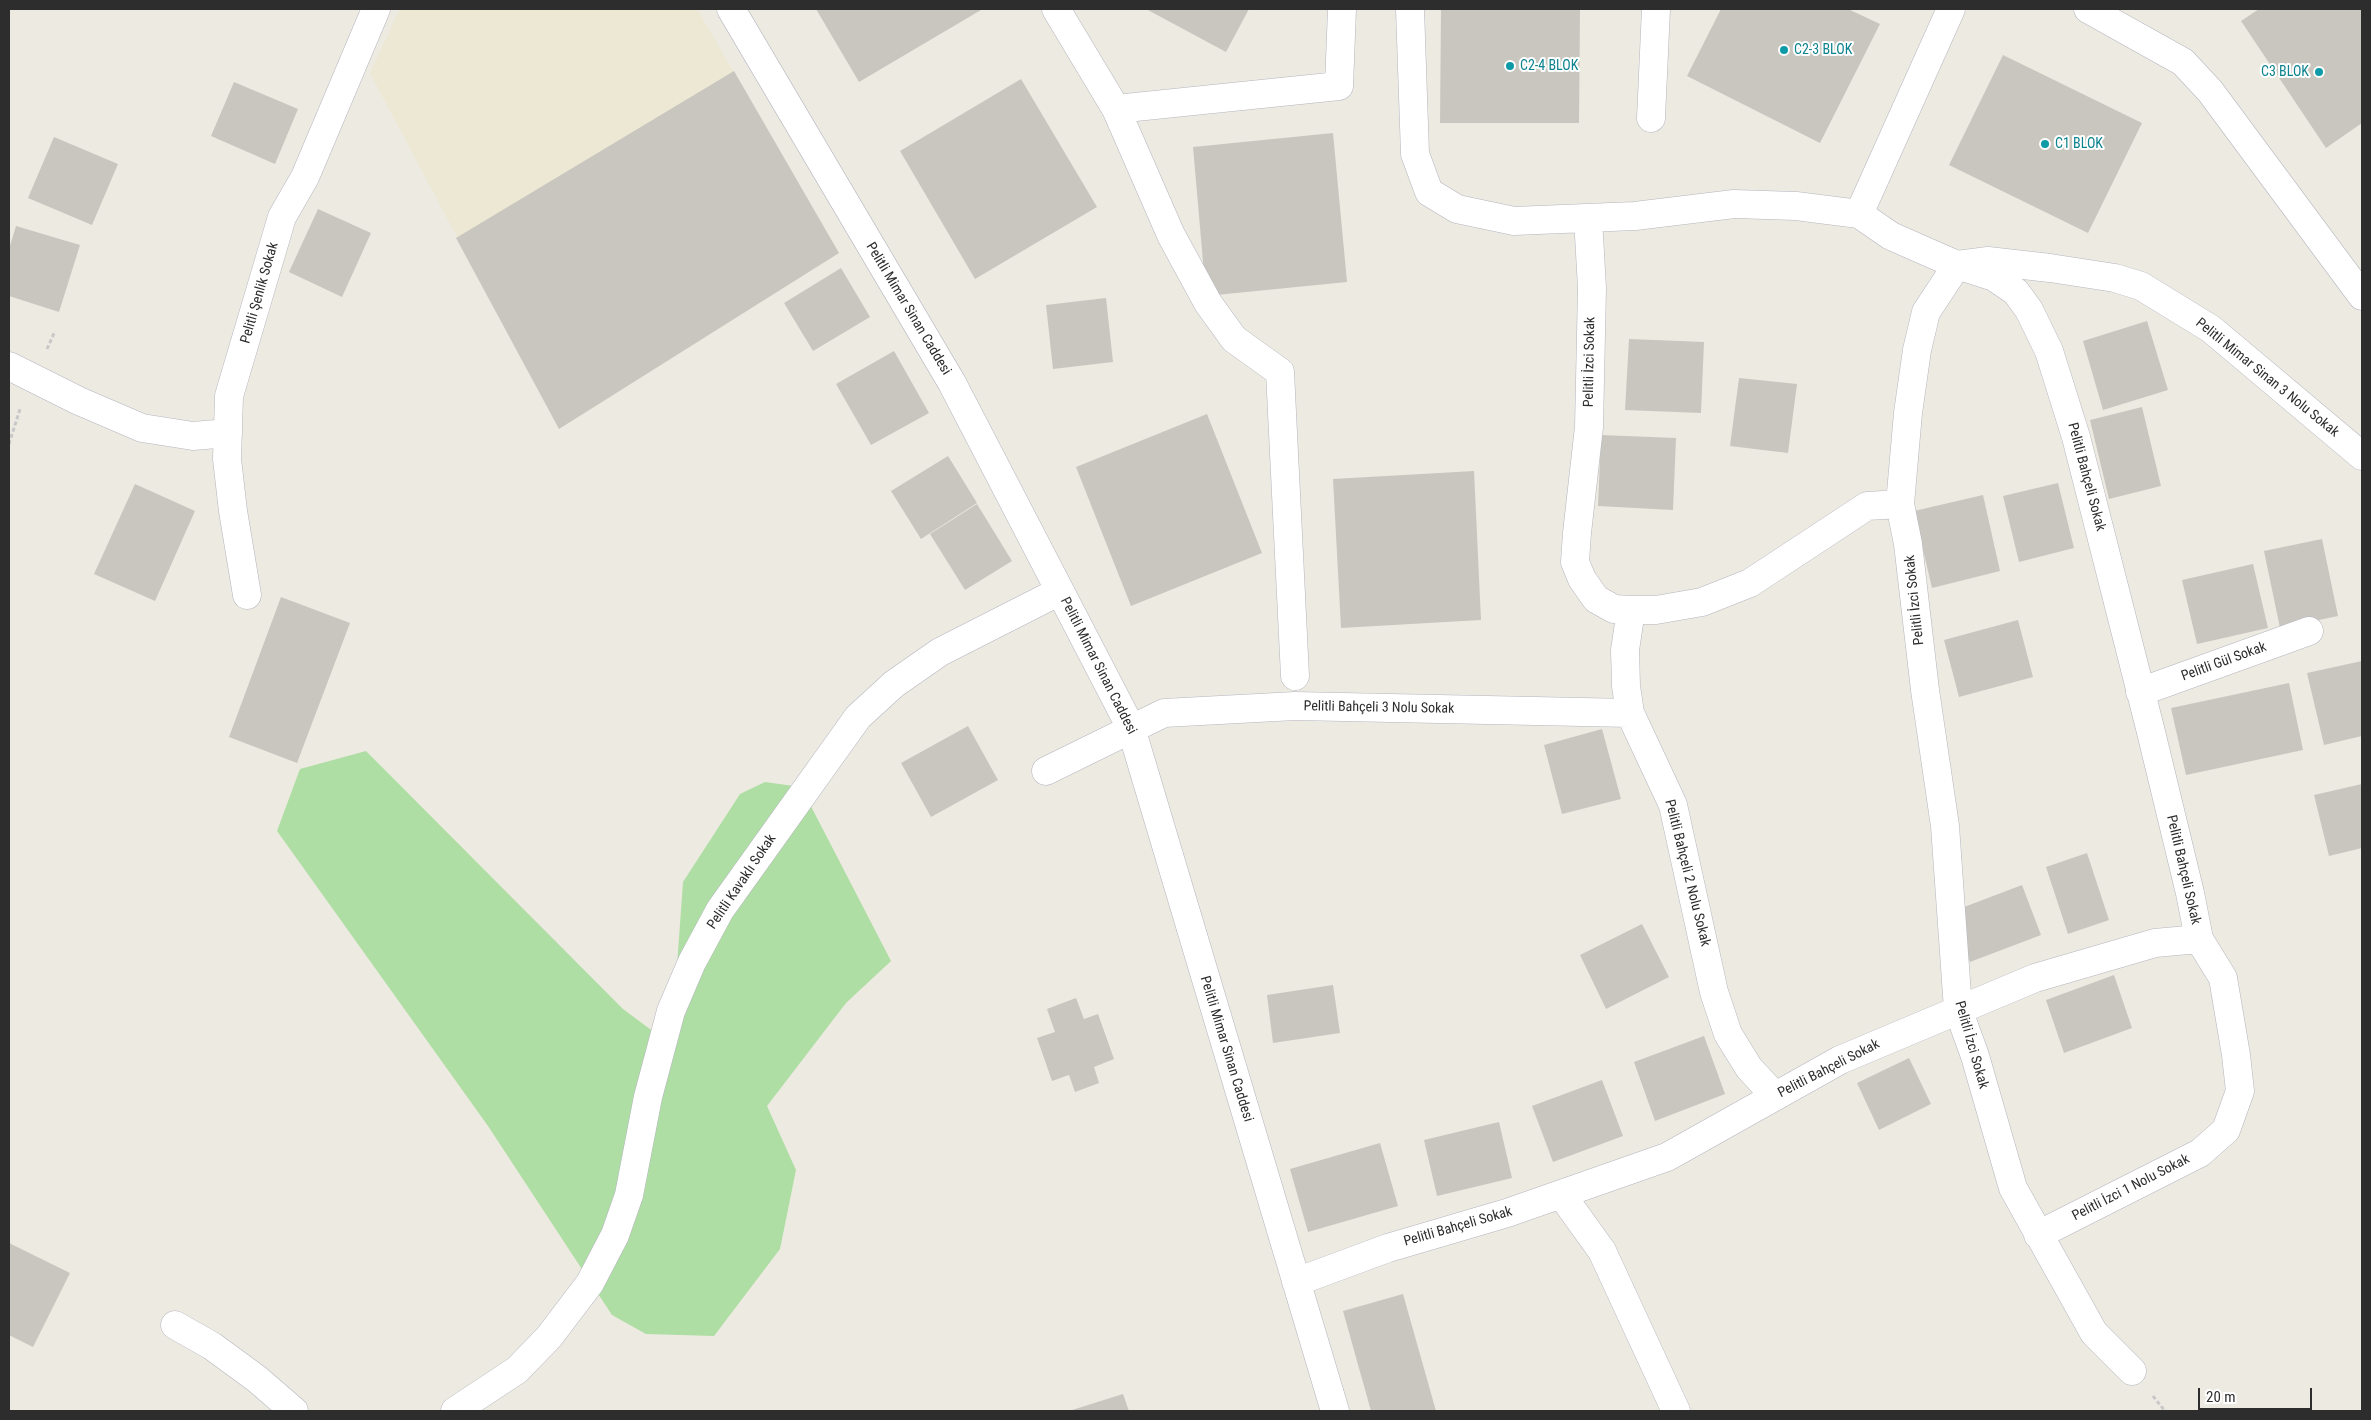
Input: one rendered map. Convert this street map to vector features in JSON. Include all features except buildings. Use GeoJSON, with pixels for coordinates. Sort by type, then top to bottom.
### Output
{"type":"FeatureCollection","features":[{"type":"Feature","properties":{"kind":"street","name":"Pelitli Şenlik Sokak"},"geometry":{"type":"LineString","coordinates":[[247,595],[233,511],[227,459],[229,396],[282,217],[305,177],[376,9]]}},
{"type":"Feature","properties":{"kind":"street","name":"Pelitli Mimar Sinan Caddesi"},"geometry":{"type":"LineString","coordinates":[[731,9],[952,383],[1131,728],[1335,1411]]}},
{"type":"Feature","properties":{"kind":"street"},"geometry":{"type":"LineString","coordinates":[[1056,9],[1116,109],[1171,235],[1208,303],[1234,339],[1280,372],[1295,676]]}},
{"type":"Feature","properties":{"kind":"street"},"geometry":{"type":"LineString","coordinates":[[1116,109],[1339,86],[1342,9]]}},
{"type":"Feature","properties":{"kind":"street"},"geometry":{"type":"LineString","coordinates":[[1410,9],[1415,154],[1428,192],[1457,209],[1514,221],[1635,216],[1734,204],[1796,206],[1859,214],[1891,236],[1957,265],[1926,312],[1917,350],[1908,413],[1900,504]]}},
{"type":"Feature","properties":{"kind":"street"},"geometry":{"type":"LineString","coordinates":[[1651,118],[1656,9]]}},
{"type":"Feature","properties":{"kind":"street"},"geometry":{"type":"LineString","coordinates":[[1859,214],[1951,9]]}},
{"type":"Feature","properties":{"kind":"street"},"geometry":{"type":"LineString","coordinates":[[2088,9],[2183,62],[2210,91],[2362,296]]}},
{"type":"Feature","properties":{"kind":"street","name":"Pelitli İzci Sokak"},"geometry":{"type":"LineString","coordinates":[[1588,218],[1592,288],[1589,427],[1577,533],[1576,562],[1582,579],[1596,598],[1614,609],[1631,610],[1656,610],[1702,602],[1750,582],[1868,506],[1900,504],[1908,544],[1925,690],[1945,826],[1958,1009],[1975,1056],[2013,1188],[2094,1333],[2132,1371]]}},
{"type":"Feature","properties":{"kind":"street","name":"Pelitli Mimar Sinan 3 Nolu Sokak"},"geometry":{"type":"LineString","coordinates":[[1957,265],[1988,261],[2050,268],[2115,278],[2142,286],[2211,329],[2362,456]]}},
{"type":"Feature","properties":{"kind":"street","name":"Pelitli Bahçeli Sokak"},"geometry":{"type":"LineString","coordinates":[[1296,1282],[1388,1248],[1507,1213],[1666,1157],[1840,1060],[2035,978],[2155,943],[2199,939],[2188,883],[2076,437],[2049,351],[2029,310],[2016,292],[1994,277],[1957,265]]}},
{"type":"Feature","properties":{"kind":"street"},"geometry":{"type":"LineString","coordinates":[[9,366],[78,401],[142,428],[193,436],[228,433]]}},
{"type":"Feature","properties":{"kind":"street","name":"Pelitli Kavaklı Sokak"},"geometry":{"type":"LineString","coordinates":[[455,1411],[517,1370],[549,1338],[590,1283],[615,1235],[628,1196],[648,1096],[671,1011],[692,962],[720,910],[858,717],[894,684],[940,652],[1060,591]]}},
{"type":"Feature","properties":{"kind":"street","name":"Pelitli Bahçeli 2 Nolu Sokak"},"geometry":{"type":"LineString","coordinates":[[1631,610],[1625,650],[1626,686],[1630,713],[1673,805],[1714,992],[1728,1034],[1749,1068],[1775,1096]]}},
{"type":"Feature","properties":{"kind":"street","name":"Pelitli Gül Sokak"},"geometry":{"type":"LineString","coordinates":[[2140,692],[2309,632]]}},
{"type":"Feature","properties":{"kind":"street","name":"Pelitli Bahçeli 3 Nolu Sokak"},"geometry":{"type":"LineString","coordinates":[[1046,771],[1164,713],[1295,706],[1630,713]]}},
{"type":"Feature","properties":{"kind":"street","name":"Pelitli İzci 1 Nolu Sokak"},"geometry":{"type":"LineString","coordinates":[[2038,1235],[2161,1175],[2200,1153],[2226,1130],[2240,1091],[2236,1055],[2223,978],[2199,939]]}},
{"type":"Feature","properties":{"kind":"street"},"geometry":{"type":"LineString","coordinates":[[1561,1194],[1602,1250],[1676,1411]]}},
{"type":"Feature","properties":{"kind":"street"},"geometry":{"type":"LineString","coordinates":[[175,1325],[235,1363],[294,1411]]}},
{"type":"Feature","properties":{"kind":"shaded area"},"geometry":{"type":"Polygon","coordinates":[[[400,9],[697,9],[839,253],[559,429],[370,73],[400,9]]]}},
{"type":"Feature","properties":{"kind":"green space"},"geometry":{"type":"Polygon","coordinates":[[[366,751],[623,1009],[662,1038],[676,980],[683,882],[740,794],[765,782],[801,787],[891,961],[846,1003],[767,1106],[796,1170],[780,1249],[714,1336],[646,1334],[612,1315],[488,1126],[277,831],[300,769],[366,751]]]}},
{"type":"Feature","properties":{"kind":"place","name":"C2-3 BLOK"},"geometry":{"type":"Point","coordinates":[1784,50]}},
{"type":"Feature","properties":{"kind":"place","name":"C2-4 BLOK"},"geometry":{"type":"Point","coordinates":[1510,66]}},
{"type":"Feature","properties":{"kind":"place","name":"C3 BLOK"},"geometry":{"type":"Point","coordinates":[2319,72]}},
{"type":"Feature","properties":{"kind":"place","name":"C1 BLOK"},"geometry":{"type":"Point","coordinates":[2045,144]}}]}
